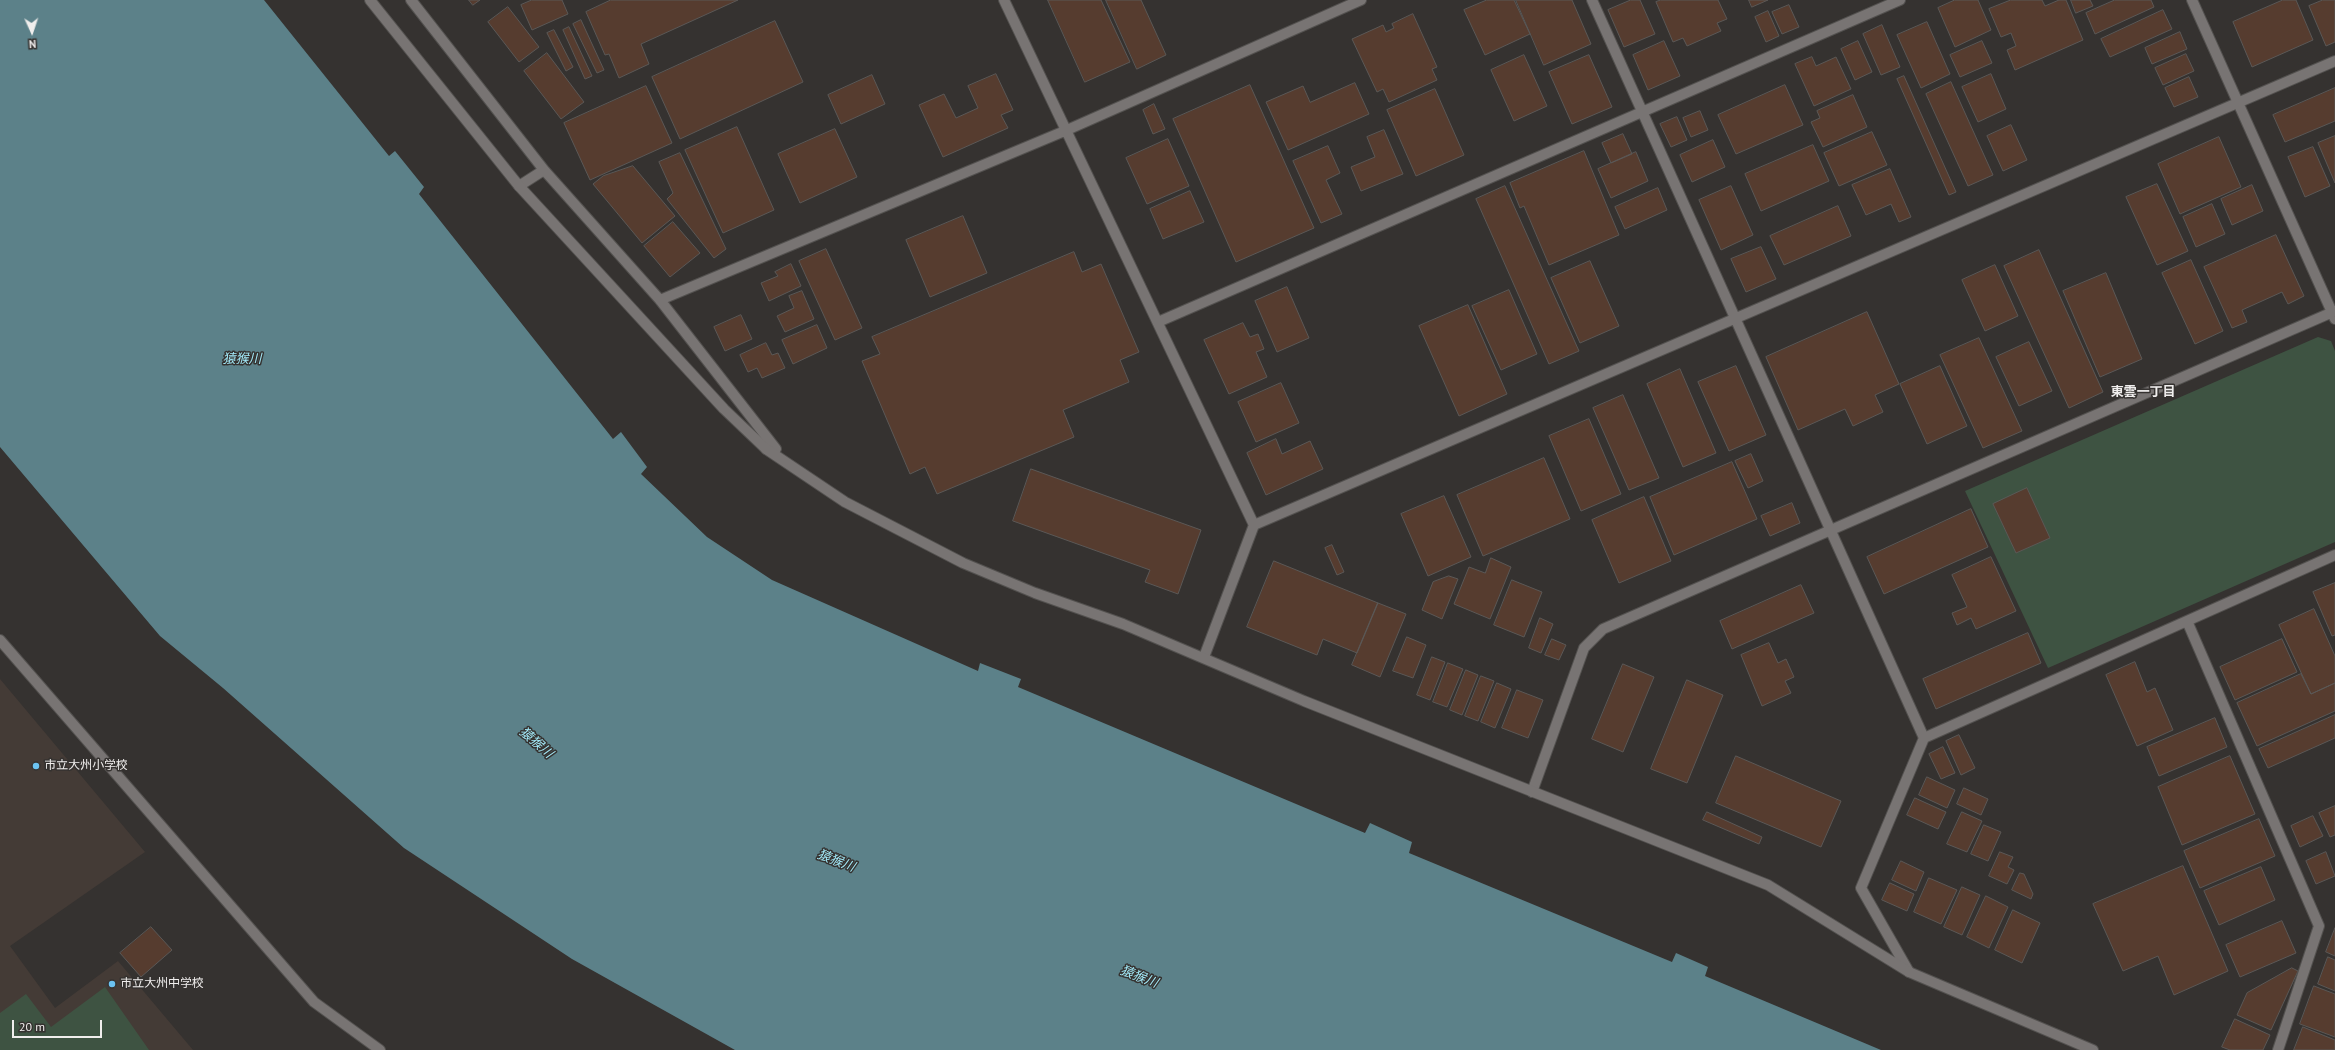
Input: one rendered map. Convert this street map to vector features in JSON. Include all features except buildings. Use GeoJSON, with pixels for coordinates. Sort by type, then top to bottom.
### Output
{"type":"FeatureCollection","features":[{"type":"Feature","properties":{"kind":"street"},"geometry":{"type":"LineString","coordinates":[[370,0],[519,186],[724,410],[766,449],[844,502],[964,563],[1035,593],[1123,624],[1204,657],[1304,701],[1768,885],[1909,972],[2093,1050]]}},
{"type":"Feature","properties":{"kind":"street"},"geometry":{"type":"LineString","coordinates":[[411,0],[544,170],[660,300],[776,449],[766,449]]}},
{"type":"Feature","properties":{"kind":"street"},"geometry":{"type":"LineString","coordinates":[[1004,0],[1254,525]]}},
{"type":"Feature","properties":{"kind":"street"},"geometry":{"type":"LineString","coordinates":[[660,300],[1067,130],[1361,0]]}},
{"type":"Feature","properties":{"kind":"street"},"geometry":{"type":"LineString","coordinates":[[1592,0],[1924,738]]}},
{"type":"Feature","properties":{"kind":"street"},"geometry":{"type":"LineString","coordinates":[[1158,322],[1900,0]]}},
{"type":"Feature","properties":{"kind":"street"},"geometry":{"type":"LineString","coordinates":[[1532,792],[1584,648],[1603,629],[2334,314],[2192,0]]}},
{"type":"Feature","properties":{"kind":"street"},"geometry":{"type":"LineString","coordinates":[[1204,657],[1254,525],[2335,61]]}},
{"type":"Feature","properties":{"kind":"street"},"geometry":{"type":"LineString","coordinates":[[519,186],[544,170]]}},
{"type":"Feature","properties":{"kind":"street"},"geometry":{"type":"LineString","coordinates":[[1909,972],[1861,888],[1924,738],[2335,555]]}},
{"type":"Feature","properties":{"kind":"street"},"geometry":{"type":"LineString","coordinates":[[2187,621],[2319,926],[2278,1050]]}},
{"type":"Feature","properties":{"kind":"street"},"geometry":{"type":"LineString","coordinates":[[0,640],[314,1002],[380,1050]]}},
{"type":"Feature","properties":{"kind":"shaded area","name":"市立大州小学校"},"geometry":{"type":"Polygon","coordinates":[[[0,679],[145,852],[10,946],[55,1008],[118,961],[193,1050],[0,1050],[0,679]]]}},
{"type":"Feature","properties":{"kind":"green space"},"geometry":{"type":"Polygon","coordinates":[[[2318,337],[2331,341],[2335,351],[2335,542],[2048,668],[1965,491],[2318,337]]]}},
{"type":"Feature","properties":{"kind":"green space"},"geometry":{"type":"Polygon","coordinates":[[[105,987],[149,1050],[0,1050],[0,1013],[26,994],[51,1027],[105,987]]]}},
{"type":"Feature","properties":{"kind":"water","name":"猿猴川"},"geometry":{"type":"Polygon","coordinates":[[[0,0],[264,0],[389,156],[395,151],[424,187],[419,194],[613,439],[621,432],[647,467],[641,474],[707,537],[772,580],[978,671],[980,663],[1021,679],[1018,687],[1365,833],[1370,823],[1412,842],[1409,853],[1672,962],[1676,953],[1708,967],[1705,976],[1881,1050],[735,1050],[572,959],[404,848],[223,688],[160,636],[0,447],[0,0]]]}},
{"type":"Feature","properties":{"kind":"place","name":"市立大州小学校"},"geometry":{"type":"Point","coordinates":[36,766]}},
{"type":"Feature","properties":{"kind":"place","name":"市立大州中学校"},"geometry":{"type":"Point","coordinates":[112,984]}},
{"type":"Feature","properties":{"kind":"district","name":"東雲一丁目"},"geometry":{"type":"Point","coordinates":[2143,392]}}]}
